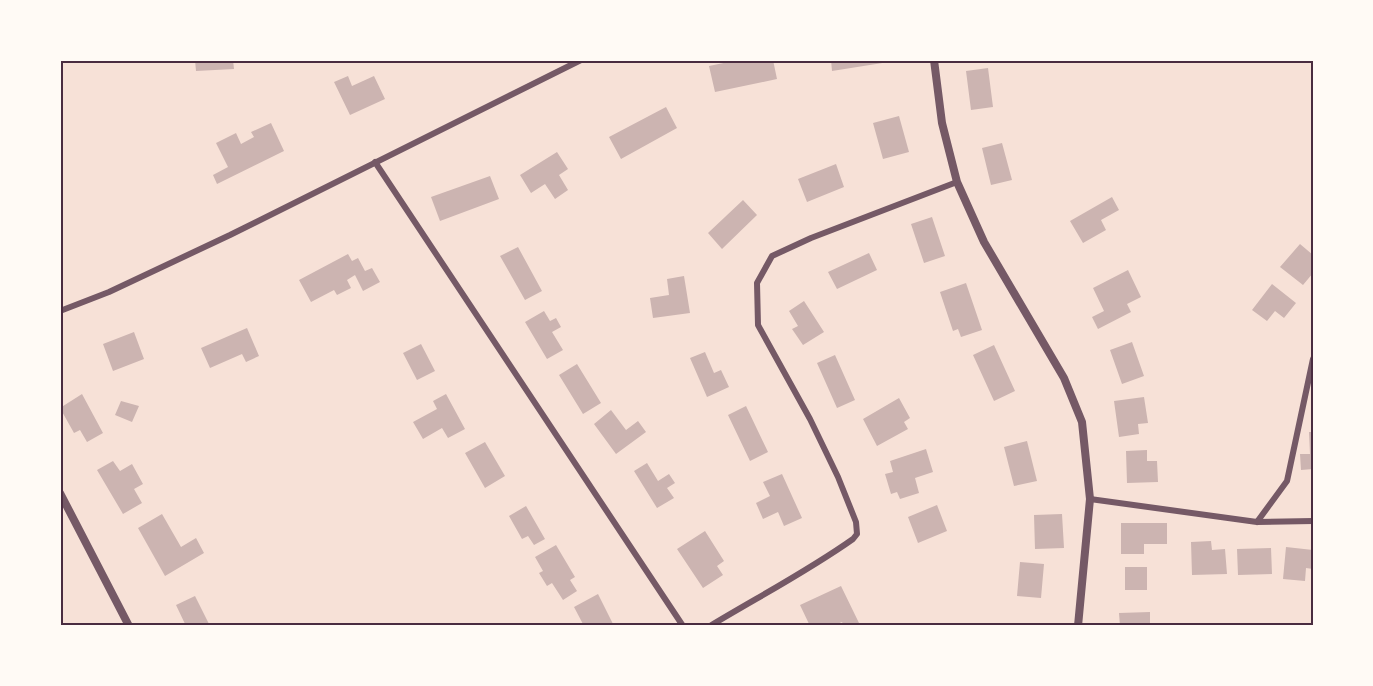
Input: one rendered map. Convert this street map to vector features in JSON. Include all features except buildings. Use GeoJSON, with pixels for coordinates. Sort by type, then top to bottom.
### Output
{"type":"FeatureCollection","features":[{"type":"Feature","properties":{"kind":"street"},"geometry":{"type":"LineString","coordinates":[[60,311],[109,292],[159,268],[581,60]]}},
{"type":"Feature","properties":{"kind":"street"},"geometry":{"type":"LineString","coordinates":[[934,60],[942,123],[957,182],[984,242],[1064,378],[1082,422],[1090,499],[1078,626]]}},
{"type":"Feature","properties":{"kind":"street"},"geometry":{"type":"LineString","coordinates":[[375,162],[683,626]]}},
{"type":"Feature","properties":{"kind":"street"},"geometry":{"type":"LineString","coordinates":[[710,626],[818,564],[857,534],[856,522],[838,477],[810,419],[758,325],[757,283],[772,256],[812,237],[957,182]]}},
{"type":"Feature","properties":{"kind":"street"},"geometry":{"type":"LineString","coordinates":[[1257,522],[1287,482],[1313,359]]}},
{"type":"Feature","properties":{"kind":"street"},"geometry":{"type":"LineString","coordinates":[[60,493],[129,626]]}},
{"type":"Feature","properties":{"kind":"street"},"geometry":{"type":"LineString","coordinates":[[1090,499],[1257,522],[1313,521]]}}]}
